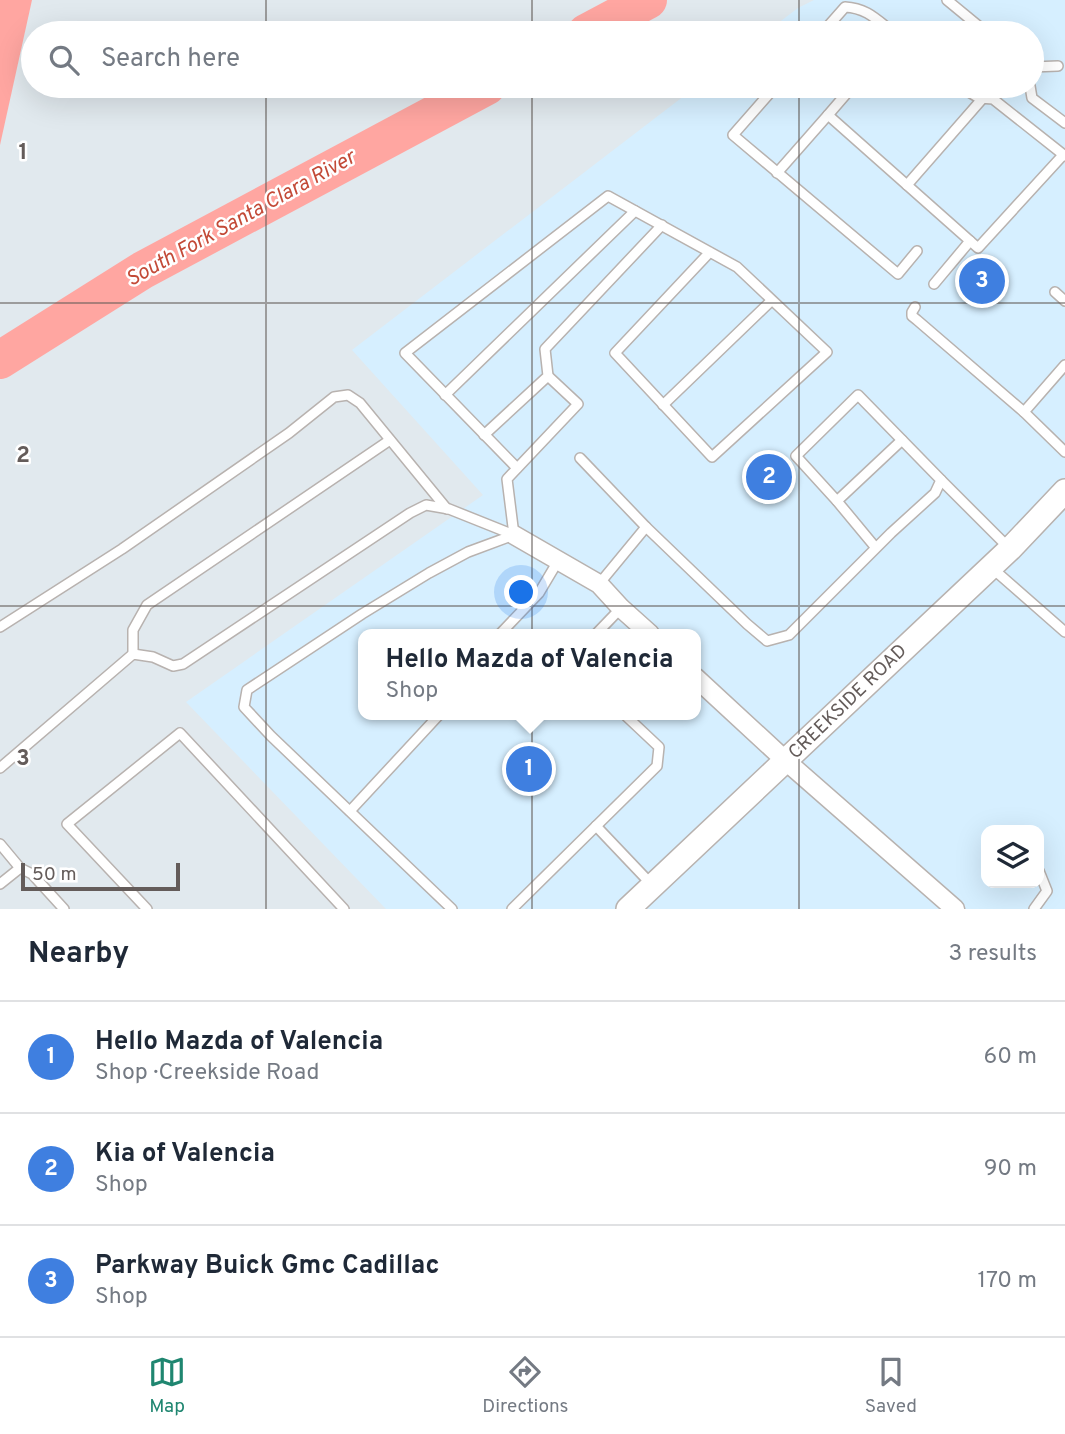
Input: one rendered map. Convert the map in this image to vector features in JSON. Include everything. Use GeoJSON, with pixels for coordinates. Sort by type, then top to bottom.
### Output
{"type":"FeatureCollection","features":[{"type":"Feature","properties":{"kind":"street","name":"CREEKSIDE ROAD"},"geometry":{"type":"LineString","coordinates":[[640,901],[1010,549],[1065,491]]}},
{"type":"Feature","properties":{"kind":"street"},"geometry":{"type":"LineString","coordinates":[[514,535],[599,584],[644,629]]}},
{"type":"Feature","properties":{"kind":"street"},"geometry":{"type":"LineString","coordinates":[[701,683],[955,909]]}},
{"type":"Feature","properties":{"kind":"lane"},"geometry":{"type":"LineString","coordinates":[[947,0],[972,21]]}},
{"type":"Feature","properties":{"kind":"lane"},"geometry":{"type":"LineString","coordinates":[[833,21],[845,7],[858,8],[879,21]]}},
{"type":"Feature","properties":{"kind":"lane"},"geometry":{"type":"LineString","coordinates":[[1044,67],[1058,66]]}},
{"type":"Feature","properties":{"kind":"lane"},"geometry":{"type":"LineString","coordinates":[[765,98],[733,135],[898,274],[917,251]]}},
{"type":"Feature","properties":{"kind":"lane"},"geometry":{"type":"LineString","coordinates":[[777,173],[843,98]]}},
{"type":"Feature","properties":{"kind":"lane"},"geometry":{"type":"LineString","coordinates":[[828,115],[978,248],[1064,155],[993,99],[979,98]]}},
{"type":"Feature","properties":{"kind":"lane"},"geometry":{"type":"LineString","coordinates":[[907,185],[984,98]]}},
{"type":"Feature","properties":{"kind":"lane"},"geometry":{"type":"LineString","coordinates":[[1032,98],[1065,123]]}},
{"type":"Feature","properties":{"kind":"lane"},"geometry":{"type":"LineString","coordinates":[[517,468],[405,354],[608,196],[737,267],[827,352],[712,457],[615,353],[709,252]]}},
{"type":"Feature","properties":{"kind":"lane"},"geometry":{"type":"LineString","coordinates":[[445,395],[635,211]]}},
{"type":"Feature","properties":{"kind":"lane"},"geometry":{"type":"LineString","coordinates":[[514,535],[507,479],[578,404],[548,376],[545,349],[662,225]]}},
{"type":"Feature","properties":{"kind":"lane"},"geometry":{"type":"LineString","coordinates":[[934,284],[970,241]]}},
{"type":"Feature","properties":{"kind":"lane"},"geometry":{"type":"LineString","coordinates":[[1055,292],[1065,301]]}},
{"type":"Feature","properties":{"kind":"lane"},"geometry":{"type":"LineString","coordinates":[[663,405],[772,301]]}},
{"type":"Feature","properties":{"kind":"lane"},"geometry":{"type":"LineString","coordinates":[[915,307],[912,316],[916,320],[1024,412],[1065,452]]}},
{"type":"Feature","properties":{"kind":"lane"},"geometry":{"type":"LineString","coordinates":[[1024,412],[1065,365]]}},
{"type":"Feature","properties":{"kind":"lane"},"geometry":{"type":"LineString","coordinates":[[484,435],[548,376]]}},
{"type":"Feature","properties":{"kind":"lane"},"geometry":{"type":"LineString","coordinates":[[0,627],[122,549],[289,433],[334,397],[348,395],[359,403],[447,509]]}},
{"type":"Feature","properties":{"kind":"lane"},"geometry":{"type":"LineString","coordinates":[[876,548],[796,456],[858,395],[1010,549]]}},
{"type":"Feature","properties":{"kind":"lane"},"geometry":{"type":"LineString","coordinates":[[133,654],[133,630],[147,605],[390,440]]}},
{"type":"Feature","properties":{"kind":"lane"},"geometry":{"type":"LineString","coordinates":[[837,501],[902,440]]}},
{"type":"Feature","properties":{"kind":"lane"},"geometry":{"type":"LineString","coordinates":[[580,458],[646,527],[767,641],[789,635],[935,493],[941,480]]}},
{"type":"Feature","properties":{"kind":"lane"},"geometry":{"type":"LineString","coordinates":[[0,768],[133,654],[153,657],[173,666],[183,664],[426,505],[447,509],[514,535]]}},
{"type":"Feature","properties":{"kind":"lane"},"geometry":{"type":"LineString","coordinates":[[599,584],[646,527]]}},
{"type":"Feature","properties":{"kind":"lane"},"geometry":{"type":"LineString","coordinates":[[452,909],[244,707],[247,690],[362,614],[468,552],[514,535]]}},
{"type":"Feature","properties":{"kind":"lane"},"geometry":{"type":"LineString","coordinates":[[505,629],[539,593],[558,561]]}},
{"type":"Feature","properties":{"kind":"lane"},"geometry":{"type":"LineString","coordinates":[[991,567],[1065,632]]}},
{"type":"Feature","properties":{"kind":"lane"},"geometry":{"type":"LineString","coordinates":[[601,629],[621,608]]}},
{"type":"Feature","properties":{"kind":"lane"},"geometry":{"type":"LineString","coordinates":[[350,811],[434,720]]}},
{"type":"Feature","properties":{"kind":"lane"},"geometry":{"type":"LineString","coordinates":[[512,909],[657,766],[660,747],[630,720]]}},
{"type":"Feature","properties":{"kind":"lane"},"geometry":{"type":"LineString","coordinates":[[147,909],[67,824],[180,733],[344,909]]}},
{"type":"Feature","properties":{"kind":"lane"},"geometry":{"type":"LineString","coordinates":[[596,826],[640,901]]}},
{"type":"Feature","properties":{"kind":"lane"},"geometry":{"type":"LineString","coordinates":[[0,845],[20,868],[32,874],[64,909]]}},
{"type":"Feature","properties":{"kind":"lane"},"geometry":{"type":"LineString","coordinates":[[0,884],[20,868]]}},
{"type":"Feature","properties":{"kind":"lane"},"geometry":{"type":"LineString","coordinates":[[1034,909],[1047,891],[1044,884]]}},
{"type":"Feature","properties":{"kind":"shaded area"},"geometry":{"type":"Polygon","coordinates":[[[0,0],[32,0],[27,21],[21,21],[21,50],[0,145],[0,0]]]}},
{"type":"Feature","properties":{"kind":"shaded area"},"geometry":{"type":"Polygon","coordinates":[[[814,0],[1065,0],[1065,909],[386,909],[186,702],[483,495],[352,350],[681,98],[1044,98],[1044,21],[781,21],[814,0]]]}},
{"type":"Feature","properties":{"kind":"waterway","name":"South Fork Santa Clara River"},"geometry":{"type":"LineString","coordinates":[[609,21],[648,0]]}},
{"type":"Feature","properties":{"kind":"waterway","name":"South Fork Santa Clara River"},"geometry":{"type":"LineString","coordinates":[[0,360],[143,270],[465,98]]}},
{"type":"Feature","properties":{"kind":"place","name":"Parkway Buick Gmc Cadillac"},"geometry":{"type":"Point","coordinates":[982,281]}},
{"type":"Feature","properties":{"kind":"place","name":"Kia of Valencia"},"geometry":{"type":"Point","coordinates":[769,477]}},
{"type":"Feature","properties":{"kind":"place","name":"Hello Mazda of Valencia"},"geometry":{"type":"Point","coordinates":[529,769]}}]}
